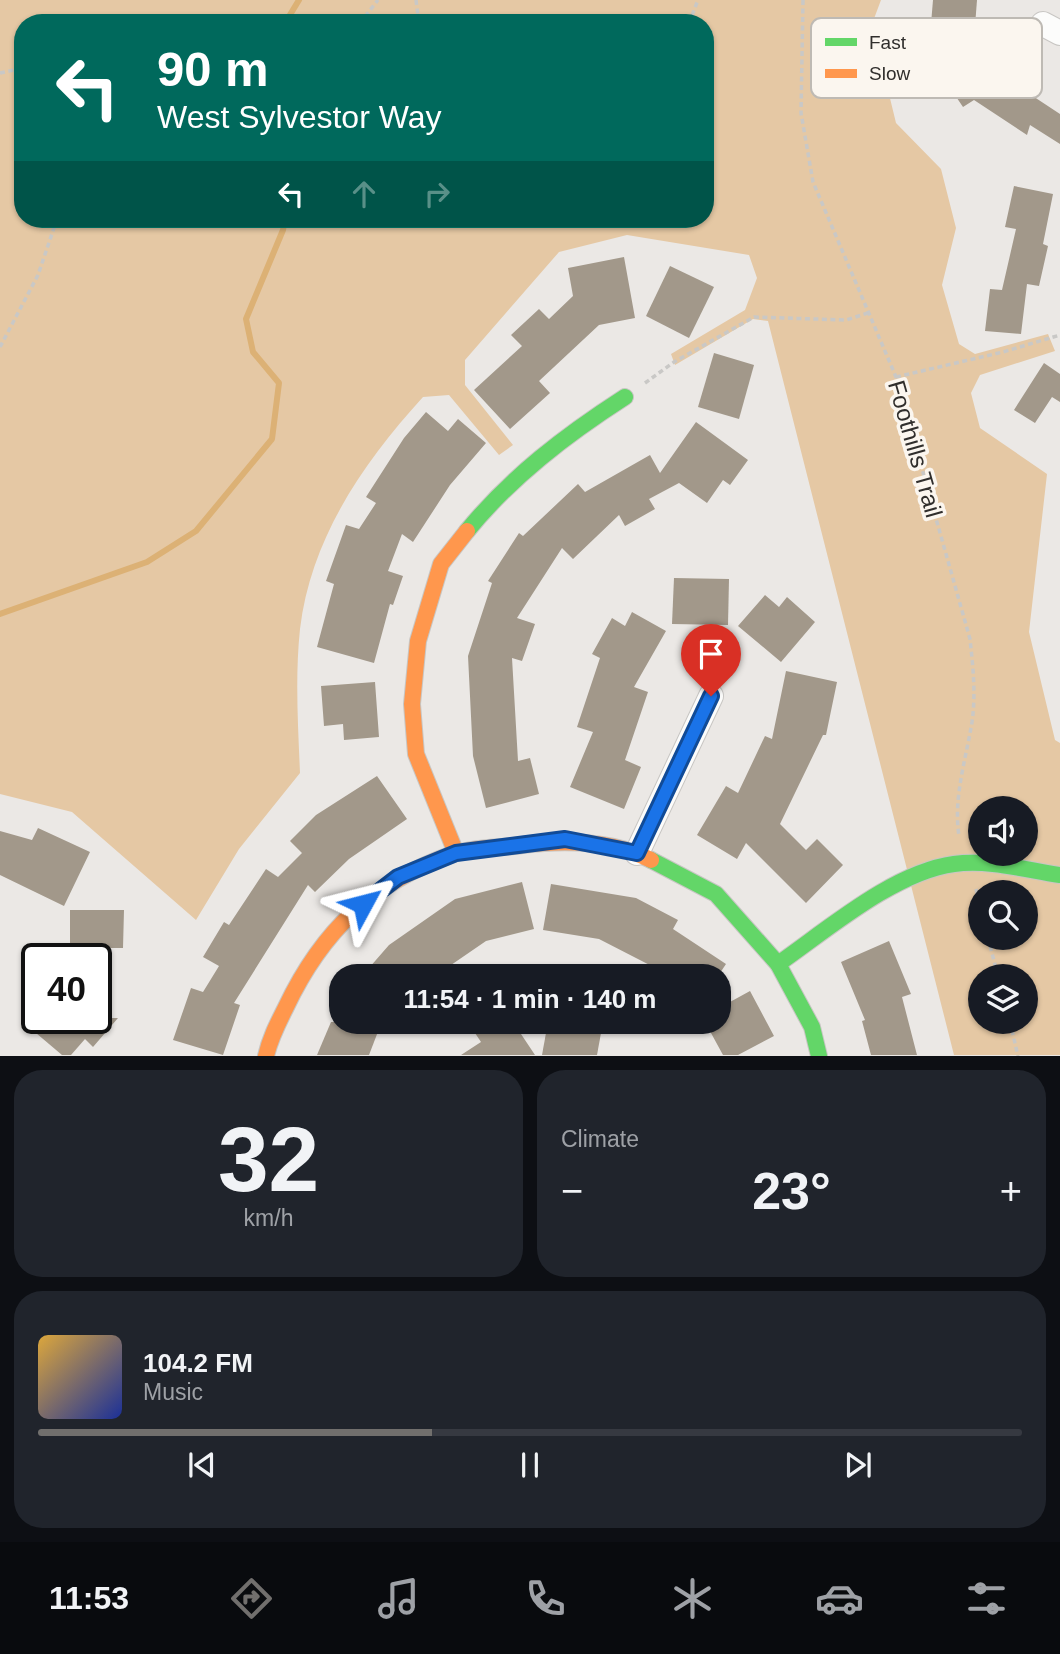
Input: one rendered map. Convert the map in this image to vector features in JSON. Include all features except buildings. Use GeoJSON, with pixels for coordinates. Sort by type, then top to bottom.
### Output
{"type":"FeatureCollection","features":[{"type":"Feature","properties":{"kind":"street"},"geometry":{"type":"LineString","coordinates":[[456,853],[416,754],[412,704],[418,641],[441,564],[494,498],[572,431],[625,397]]}},
{"type":"Feature","properties":{"kind":"street"},"geometry":{"type":"LineString","coordinates":[[637,853],[711,696]]}},
{"type":"Feature","properties":{"kind":"street"},"geometry":{"type":"LineString","coordinates":[[266,1055],[269,1042],[301,975],[345,917],[398,877],[456,853],[565,839],[637,853],[716,894],[778,964],[812,1027],[820,1055]]}},
{"type":"Feature","properties":{"kind":"street"},"geometry":{"type":"LineString","coordinates":[[778,964],[915,875],[963,863],[1060,875]]}},
{"type":"Feature","properties":{"kind":"path"},"geometry":{"type":"LineString","coordinates":[[367,14],[378,0]]}},
{"type":"Feature","properties":{"kind":"path","name":"Foothills Trail"},"geometry":{"type":"LineString","coordinates":[[803,0],[801,113],[813,182],[896,377],[970,639],[974,682],[972,719],[958,806],[958,829],[963,863],[972,880]]}},
{"type":"Feature","properties":{"kind":"path"},"geometry":{"type":"LineString","coordinates":[[0,346],[38,275],[54,228]]}},
{"type":"Feature","properties":{"kind":"path"},"geometry":{"type":"LineString","coordinates":[[625,397],[674,362],[754,317],[846,320],[868,313]]}},
{"type":"Feature","properties":{"kind":"path"},"geometry":{"type":"LineString","coordinates":[[896,377],[992,355],[1060,335]]}},
{"type":"Feature","properties":{"kind":"path"},"geometry":{"type":"LineString","coordinates":[[1013,1034],[1018,1055]]}},
{"type":"Feature","properties":{"kind":"shaded area"},"geometry":{"type":"Polygon","coordinates":[[[0,0],[881,0],[874,18],[811,18],[811,98],[890,98],[896,123],[941,169],[956,228],[942,285],[959,344],[975,354],[1048,334],[1055,351],[980,375],[971,393],[980,428],[1047,474],[1029,632],[1055,740],[1060,743],[1060,1055],[954,1055],[768,321],[753,319],[675,365],[671,354],[745,310],[757,278],[749,255],[627,235],[559,252],[465,360],[465,385],[513,445],[499,455],[449,395],[423,397],[361,475],[328,533],[306,596],[300,629],[298,665],[300,773],[239,849],[196,920],[72,812],[0,794],[0,0]]]}},
{"type":"Feature","properties":{"kind":"waterway"},"geometry":{"type":"LineString","coordinates":[[290,14],[299,0]]}},
{"type":"Feature","properties":{"kind":"waterway"},"geometry":{"type":"LineString","coordinates":[[0,614],[147,562],[196,531],[272,439],[279,383],[253,352],[246,319],[283,228]]}},
{"type":"Feature","properties":{"kind":"traffic: fast"},"geometry":{"type":"LineString","coordinates":[[467,531],[484,511],[540,458],[625,397]]}},
{"type":"Feature","properties":{"kind":"traffic: fast"},"geometry":{"type":"LineString","coordinates":[[651,860],[716,894],[778,964],[812,1027],[819,1056]]}},
{"type":"Feature","properties":{"kind":"traffic: fast"},"geometry":{"type":"LineString","coordinates":[[778,964],[862,904],[908,878],[931,869],[954,864],[980,863],[1060,875]]}},
{"type":"Feature","properties":{"kind":"traffic: slow"},"geometry":{"type":"LineString","coordinates":[[456,853],[416,754],[412,704],[418,641],[441,564],[467,531]]}},
{"type":"Feature","properties":{"kind":"traffic: slow"},"geometry":{"type":"LineString","coordinates":[[266,1056],[274,1031],[300,980],[334,933],[353,912],[374,895],[424,865],[470,850],[554,842],[604,845],[636,853],[651,860]]}},
{"type":"Feature","properties":{"kind":"route"},"geometry":{"type":"LineString","coordinates":[[363,904],[398,877],[456,853],[565,839],[637,853],[711,696]]}}]}
